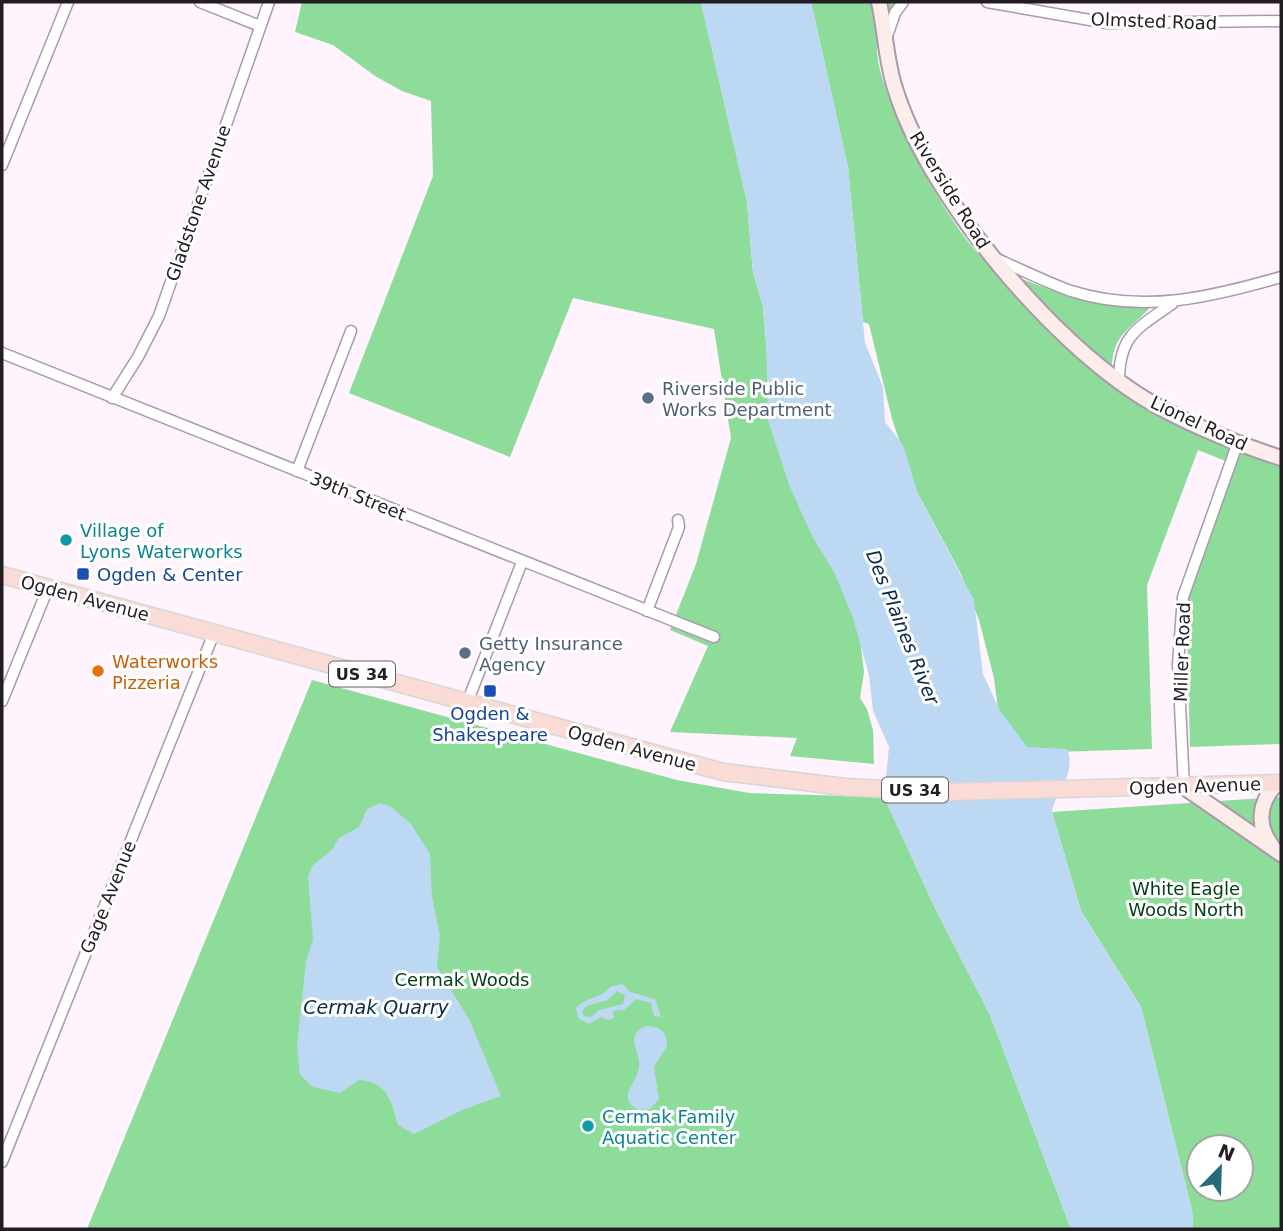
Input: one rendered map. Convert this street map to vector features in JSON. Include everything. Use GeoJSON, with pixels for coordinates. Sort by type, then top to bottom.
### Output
{"type":"FeatureCollection","features":[{"type":"Feature","properties":{"kind":"main road","name":"Ogden Avenue"},"geometry":{"type":"LineString","coordinates":[[2,575],[723,772],[845,787],[947,792],[1279,784]]}},
{"type":"Feature","properties":{"kind":"street"},"geometry":{"type":"LineString","coordinates":[[2,165],[68,2]]}},
{"type":"Feature","properties":{"kind":"street"},"geometry":{"type":"LineString","coordinates":[[200,2],[260,26]]}},
{"type":"Feature","properties":{"kind":"street","name":"Gladstone Avenue"},"geometry":{"type":"LineString","coordinates":[[112,398],[138,357],[159,316],[269,2]]}},
{"type":"Feature","properties":{"kind":"street","name":"Riverside Road"},"geometry":{"type":"LineString","coordinates":[[879,2],[894,84],[915,139],[961,216],[990,256],[1072,342],[1119,381]]}},
{"type":"Feature","properties":{"kind":"street"},"geometry":{"type":"LineString","coordinates":[[887,37],[895,13],[903,2]]}},
{"type":"Feature","properties":{"kind":"street","name":"Olmsted Road"},"geometry":{"type":"LineString","coordinates":[[987,2],[1107,23],[1281,21]]}},
{"type":"Feature","properties":{"kind":"street"},"geometry":{"type":"LineString","coordinates":[[990,256],[1073,291],[1125,303],[1173,303],[1281,277]]}},
{"type":"Feature","properties":{"kind":"street"},"geometry":{"type":"LineString","coordinates":[[1119,381],[1119,361],[1125,341],[1141,325],[1173,303]]}},
{"type":"Feature","properties":{"kind":"street"},"geometry":{"type":"LineString","coordinates":[[298,471],[351,331]]}},
{"type":"Feature","properties":{"kind":"street","name":"39th Street"},"geometry":{"type":"LineString","coordinates":[[2,353],[714,637]]}},
{"type":"Feature","properties":{"kind":"street","name":"Lionel Road"},"geometry":{"type":"LineString","coordinates":[[1119,381],[1188,421],[1281,458]]}},
{"type":"Feature","properties":{"kind":"street","name":"Miller Road"},"geometry":{"type":"LineString","coordinates":[[1184,787],[1178,664],[1183,597],[1238,442]]}},
{"type":"Feature","properties":{"kind":"street"},"geometry":{"type":"LineString","coordinates":[[647,611],[679,527],[678,520]]}},
{"type":"Feature","properties":{"kind":"street"},"geometry":{"type":"LineString","coordinates":[[467,703],[522,562]]}},
{"type":"Feature","properties":{"kind":"street"},"geometry":{"type":"LineString","coordinates":[[2,701],[48,588]]}},
{"type":"Feature","properties":{"kind":"street","name":"Gage Avenue"},"geometry":{"type":"LineString","coordinates":[[2,1162],[214,633]]}},
{"type":"Feature","properties":{"kind":"street"},"geometry":{"type":"LineString","coordinates":[[1278,852],[1263,834],[1261,820],[1265,799],[1279,784]]}},
{"type":"Feature","properties":{"kind":"street"},"geometry":{"type":"LineString","coordinates":[[1184,787],[1278,852]]}},
{"type":"Feature","properties":{"kind":"green space"},"geometry":{"type":"Polygon","coordinates":[[[302,2],[701,2],[747,202],[753,272],[763,307],[768,364],[805,500],[859,631],[864,672],[860,698],[867,709],[873,730],[874,764],[790,756],[797,738],[670,732],[708,646],[670,630],[696,564],[731,438],[714,329],[573,298],[510,457],[349,393],[433,176],[431,101],[402,91],[375,76],[333,45],[295,32],[302,2]]]}},
{"type":"Feature","properties":{"kind":"green space"},"geometry":{"type":"Polygon","coordinates":[[[811,2],[895,2],[879,35],[877,46],[888,96],[901,128],[936,194],[973,247],[988,263],[994,268],[1065,294],[1095,302],[1149,309],[1119,340],[1113,357],[1111,384],[1168,419],[1281,465],[1281,744],[1190,747],[1186,592],[1233,464],[1198,450],[1147,585],[1152,749],[1021,753],[998,709],[994,678],[979,620],[961,574],[916,490],[892,419],[869,324],[863,322],[848,167],[811,2]]]}},
{"type":"Feature","properties":{"kind":"green space","name":"Cermak Woods"},"geometry":{"type":"Polygon","coordinates":[[[312,680],[677,780],[749,793],[884,797],[935,908],[990,1015],[1071,1229],[87,1229],[312,680]]]}},
{"type":"Feature","properties":{"kind":"green space","name":"White Eagle Woods North"},"geometry":{"type":"Polygon","coordinates":[[[1281,797],[1281,1229],[1193,1229],[1190,1203],[1255,1203],[1255,1133],[1185,1133],[1185,1182],[1141,1007],[1081,911],[1052,812],[1281,797]]]}},
{"type":"Feature","properties":{"kind":"water","name":"Des Plaines River"},"geometry":{"type":"Polygon","coordinates":[[[701,2],[811,2],[848,167],[865,343],[883,387],[885,422],[903,445],[918,494],[974,600],[983,674],[999,709],[1027,747],[1067,749],[1068,774],[1052,812],[1081,911],[1141,1007],[1185,1182],[1185,1203],[1190,1203],[1192,1210],[1193,1229],[1071,1229],[990,1015],[935,908],[884,797],[889,747],[873,711],[869,675],[853,618],[834,572],[812,536],[789,485],[768,420],[766,336],[763,307],[753,272],[747,202],[701,2]]]}},
{"type":"Feature","properties":{"kind":"water","name":"Cermak Quarry"},"geometry":{"type":"Polygon","coordinates":[[[380,803],[390,806],[411,824],[430,854],[432,897],[440,936],[437,967],[470,1021],[501,1096],[462,1110],[414,1134],[398,1125],[387,1094],[376,1084],[359,1080],[340,1093],[313,1087],[300,1075],[297,1045],[306,961],[313,940],[308,876],[313,865],[332,850],[339,838],[359,827],[367,809],[380,803]]]}},
{"type":"Feature","properties":{"kind":"water"},"geometry":{"type":"Polygon","coordinates":[[[622,984],[630,992],[655,999],[661,1017],[654,1016],[651,1003],[636,999],[624,1010],[613,1011],[614,1018],[608,1020],[601,1017],[589,1024],[578,1018],[576,1008],[610,987],[622,984]],[[617,991],[608,1000],[586,1006],[582,1012],[584,1016],[591,1017],[599,1010],[623,1004],[625,995],[617,991]]]}},
{"type":"Feature","properties":{"kind":"water"},"geometry":{"type":"Polygon","coordinates":[[[647,1026],[662,1031],[667,1046],[654,1067],[659,1099],[650,1109],[638,1110],[628,1100],[629,1090],[639,1068],[634,1039],[640,1029],[647,1026]]]}},
{"type":"Feature","properties":{"kind":"place","name":"Riverside Public Works Department"},"geometry":{"type":"Point","coordinates":[648,398]}},
{"type":"Feature","properties":{"kind":"place","name":"Village of Lyons Waterworks"},"geometry":{"type":"Point","coordinates":[66,540]}},
{"type":"Feature","properties":{"kind":"place","name":"Ogden & Center"},"geometry":{"type":"Point","coordinates":[83,574]}},
{"type":"Feature","properties":{"kind":"place","name":"Getty Insurance Agency"},"geometry":{"type":"Point","coordinates":[465,653]}},
{"type":"Feature","properties":{"kind":"place","name":"Waterworks Pizzeria"},"geometry":{"type":"Point","coordinates":[98,671]}},
{"type":"Feature","properties":{"kind":"place","name":"Ogden & Shakespeare"},"geometry":{"type":"Point","coordinates":[490,691]}},
{"type":"Feature","properties":{"kind":"place","name":"Cermak Family Aquatic Center"},"geometry":{"type":"Point","coordinates":[588,1126]}}]}
